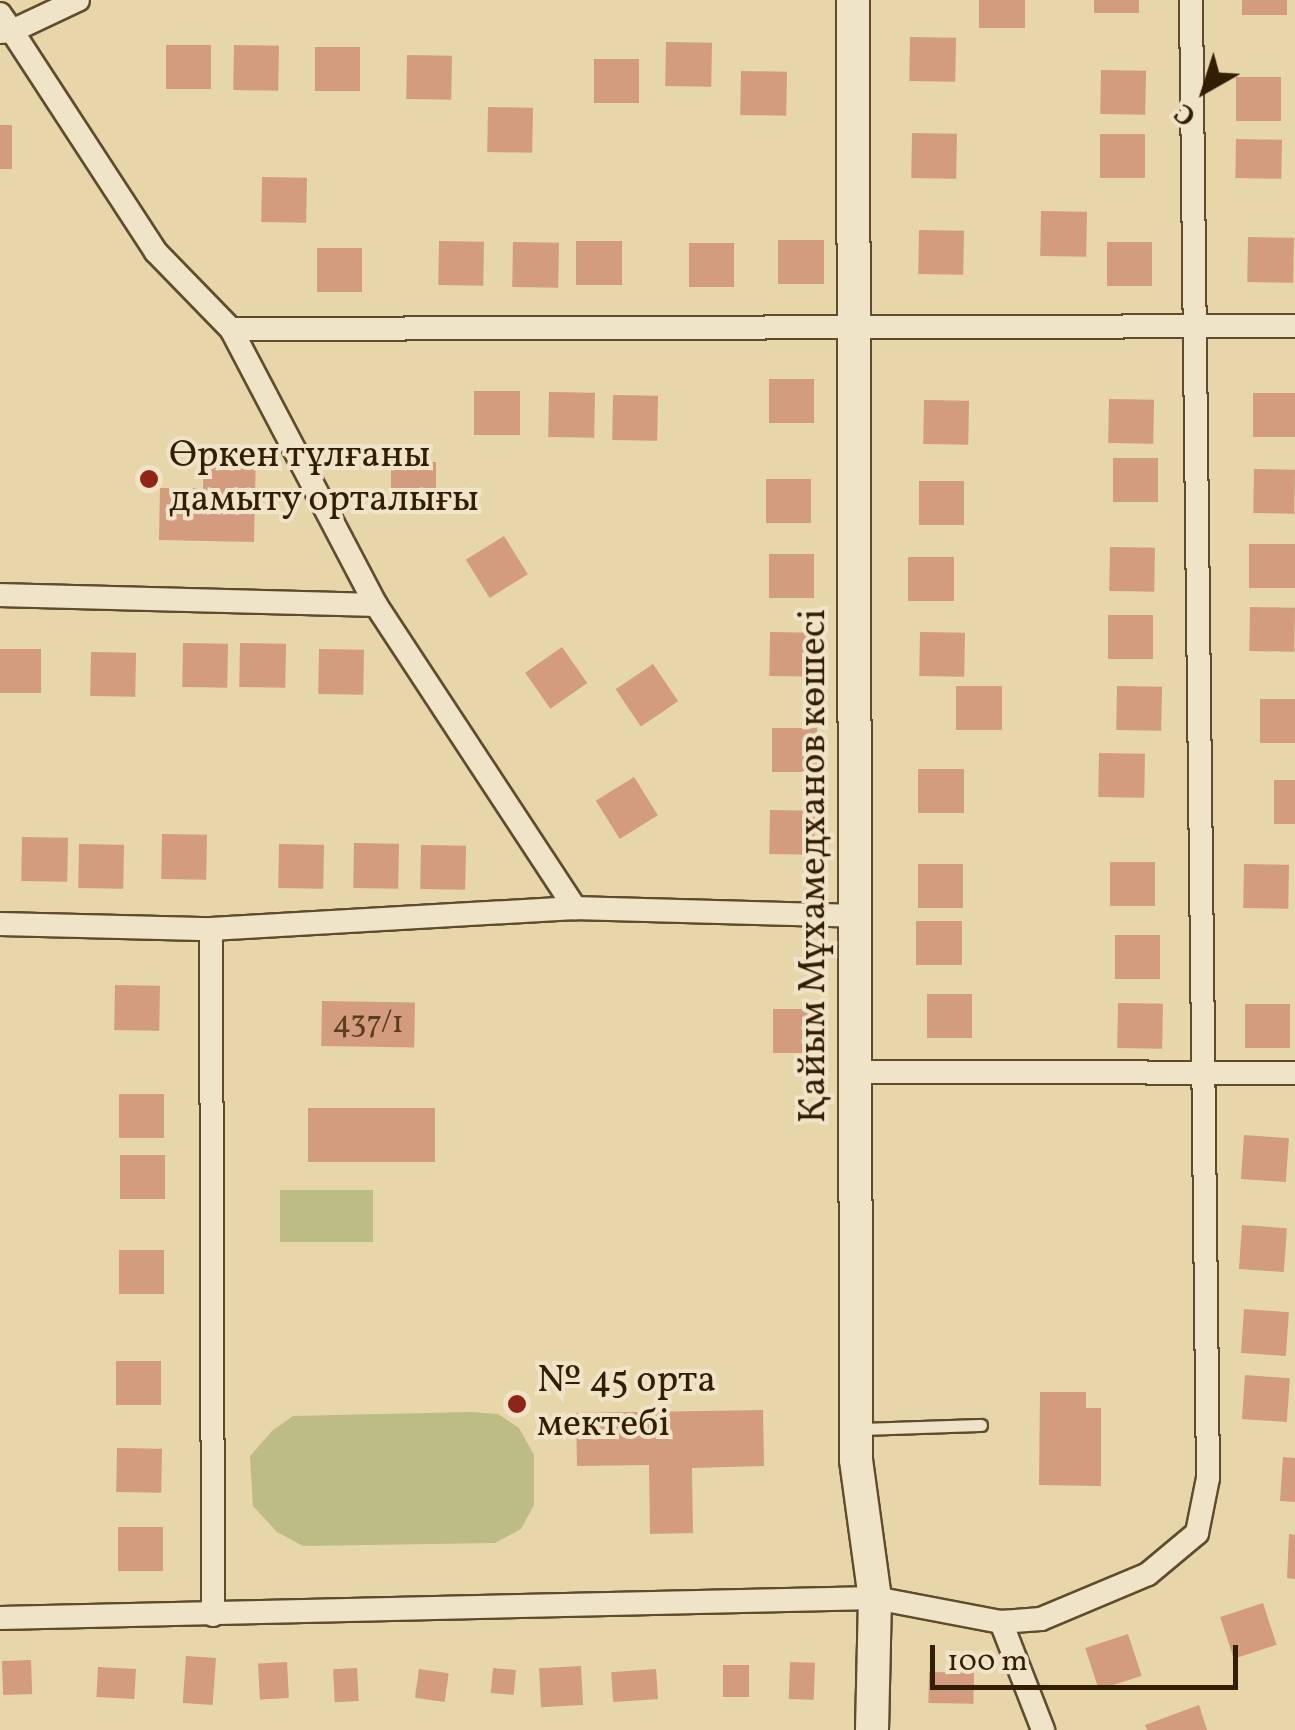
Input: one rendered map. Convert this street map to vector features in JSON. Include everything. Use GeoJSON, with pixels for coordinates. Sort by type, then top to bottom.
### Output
{"type":"FeatureCollection","features":[{"type":"Feature","properties":{"kind":"street"},"geometry":{"type":"LineString","coordinates":[[78,0],[4,26],[156,252],[231,329],[376,605],[574,908]]}},
{"type":"Feature","properties":{"kind":"street","name":"Қайым Мұхамедханов көшесі"},"geometry":{"type":"LineString","coordinates":[[853,0],[856,1429],[874,1598],[872,1730]]}},
{"type":"Feature","properties":{"kind":"street"},"geometry":{"type":"LineString","coordinates":[[0,1618],[874,1598],[1001,1622],[1042,1620],[1148,1574],[1196,1533],[1208,1478],[1190,0]]}},
{"type":"Feature","properties":{"kind":"street"},"geometry":{"type":"LineString","coordinates":[[231,329],[1295,326]]}},
{"type":"Feature","properties":{"kind":"street"},"geometry":{"type":"LineString","coordinates":[[0,594],[376,605]]}},
{"type":"Feature","properties":{"kind":"street"},"geometry":{"type":"LineString","coordinates":[[0,924],[211,929],[574,908],[855,916]]}},
{"type":"Feature","properties":{"kind":"street"},"geometry":{"type":"LineString","coordinates":[[211,929],[214,1615]]}},
{"type":"Feature","properties":{"kind":"street"},"geometry":{"type":"LineString","coordinates":[[855,1072],[1295,1073]]}},
{"type":"Feature","properties":{"kind":"street"},"geometry":{"type":"LineString","coordinates":[[1001,1622],[1043,1730]]}},
{"type":"Feature","properties":{"kind":"lane"},"geometry":{"type":"LineString","coordinates":[[856,1429],[981,1425]]}},
{"type":"Feature","properties":{"kind":"green space"},"geometry":{"type":"Polygon","coordinates":[[[280,1190],[373,1190],[373,1242],[280,1242],[280,1190]]]}},
{"type":"Feature","properties":{"kind":"green space"},"geometry":{"type":"Polygon","coordinates":[[[498,1414],[519,1428],[534,1455],[534,1505],[521,1529],[495,1543],[303,1546],[277,1532],[253,1506],[250,1456],[272,1431],[293,1416],[498,1414]]]}},
{"type":"Feature","properties":{"kind":"building"},"geometry":{"type":"Polygon","coordinates":[[[979,0],[1025,0],[1025,28],[979,28],[979,0]]]}},
{"type":"Feature","properties":{"kind":"building"},"geometry":{"type":"Polygon","coordinates":[[[1094,0],[1139,0],[1139,13],[1094,13],[1094,0]]]}},
{"type":"Feature","properties":{"kind":"building"},"geometry":{"type":"Polygon","coordinates":[[[1242,0],[1287,0],[1287,15],[1242,15],[1242,0]]]}},
{"type":"Feature","properties":{"kind":"building"},"geometry":{"type":"Polygon","coordinates":[[[910,37],[956,38],[955,82],[909,81],[910,37]]]}},
{"type":"Feature","properties":{"kind":"building"},"geometry":{"type":"Polygon","coordinates":[[[666,42],[712,43],[711,87],[665,86],[666,42]]]}},
{"type":"Feature","properties":{"kind":"building"},"geometry":{"type":"Polygon","coordinates":[[[166,45],[211,45],[211,89],[166,89],[166,45]]]}},
{"type":"Feature","properties":{"kind":"building"},"geometry":{"type":"Polygon","coordinates":[[[234,45],[279,46],[278,91],[233,90],[234,45]]]}},
{"type":"Feature","properties":{"kind":"building"},"geometry":{"type":"Polygon","coordinates":[[[315,47],[360,47],[360,91],[315,91],[315,47]]]}},
{"type":"Feature","properties":{"kind":"building"},"geometry":{"type":"Polygon","coordinates":[[[407,55],[452,56],[451,100],[406,99],[407,55]]]}},
{"type":"Feature","properties":{"kind":"building"},"geometry":{"type":"Polygon","coordinates":[[[594,59],[639,59],[639,103],[594,103],[594,59]]]}},
{"type":"Feature","properties":{"kind":"building"},"geometry":{"type":"Polygon","coordinates":[[[1101,70],[1146,71],[1145,115],[1100,114],[1101,70]]]}},
{"type":"Feature","properties":{"kind":"building"},"geometry":{"type":"Polygon","coordinates":[[[741,71],[787,72],[786,116],[740,115],[741,71]]]}},
{"type":"Feature","properties":{"kind":"building"},"geometry":{"type":"Polygon","coordinates":[[[1236,77],[1281,77],[1281,121],[1236,121],[1236,77]]]}},
{"type":"Feature","properties":{"kind":"building"},"geometry":{"type":"Polygon","coordinates":[[[488,107],[533,108],[532,153],[487,152],[488,107]]]}},
{"type":"Feature","properties":{"kind":"building"},"geometry":{"type":"Polygon","coordinates":[[[0,125],[12,125],[12,169],[0,169],[0,125]]]}},
{"type":"Feature","properties":{"kind":"building"},"geometry":{"type":"Polygon","coordinates":[[[912,133],[957,134],[956,179],[911,178],[912,133]]]}},
{"type":"Feature","properties":{"kind":"building"},"geometry":{"type":"Polygon","coordinates":[[[1100,134],[1145,134],[1145,178],[1100,178],[1100,134]]]}},
{"type":"Feature","properties":{"kind":"building"},"geometry":{"type":"Polygon","coordinates":[[[1236,139],[1282,140],[1281,179],[1235,178],[1236,139]]]}},
{"type":"Feature","properties":{"kind":"building"},"geometry":{"type":"Polygon","coordinates":[[[262,177],[307,178],[306,223],[261,222],[262,177]]]}},
{"type":"Feature","properties":{"kind":"building"},"geometry":{"type":"Polygon","coordinates":[[[1041,211],[1087,212],[1086,257],[1040,256],[1041,211]]]}},
{"type":"Feature","properties":{"kind":"building"},"geometry":{"type":"Polygon","coordinates":[[[919,230],[964,231],[963,275],[918,274],[919,230]]]}},
{"type":"Feature","properties":{"kind":"building"},"geometry":{"type":"Polygon","coordinates":[[[1248,237],[1294,238],[1293,283],[1247,282],[1248,237]]]}},
{"type":"Feature","properties":{"kind":"building"},"geometry":{"type":"Polygon","coordinates":[[[778,240],[824,240],[824,284],[778,284],[778,240]]]}},
{"type":"Feature","properties":{"kind":"building"},"geometry":{"type":"Polygon","coordinates":[[[439,241],[484,242],[483,286],[438,285],[439,241]]]}},
{"type":"Feature","properties":{"kind":"building"},"geometry":{"type":"Polygon","coordinates":[[[576,241],[622,241],[622,285],[576,285],[576,241]]]}},
{"type":"Feature","properties":{"kind":"building"},"geometry":{"type":"Polygon","coordinates":[[[513,242],[559,243],[558,288],[512,287],[513,242]]]}},
{"type":"Feature","properties":{"kind":"building"},"geometry":{"type":"Polygon","coordinates":[[[1107,242],[1152,242],[1152,286],[1107,286],[1107,242]]]}},
{"type":"Feature","properties":{"kind":"building"},"geometry":{"type":"Polygon","coordinates":[[[689,243],[734,243],[734,287],[689,287],[689,243]]]}},
{"type":"Feature","properties":{"kind":"building"},"geometry":{"type":"Polygon","coordinates":[[[317,248],[362,248],[362,292],[317,292],[317,248]]]}},
{"type":"Feature","properties":{"kind":"building"},"geometry":{"type":"Polygon","coordinates":[[[769,379],[814,379],[814,423],[769,423],[769,379]]]}},
{"type":"Feature","properties":{"kind":"building"},"geometry":{"type":"Polygon","coordinates":[[[474,391],[520,391],[520,435],[474,435],[474,391]]]}},
{"type":"Feature","properties":{"kind":"building"},"geometry":{"type":"Polygon","coordinates":[[[549,392],[595,393],[594,438],[548,437],[549,392]]]}},
{"type":"Feature","properties":{"kind":"building"},"geometry":{"type":"Polygon","coordinates":[[[1253,393],[1295,393],[1295,437],[1253,437],[1253,393]]]}},
{"type":"Feature","properties":{"kind":"building"},"geometry":{"type":"Polygon","coordinates":[[[613,395],[658,396],[657,441],[612,440],[613,395]]]}},
{"type":"Feature","properties":{"kind":"building"},"geometry":{"type":"Polygon","coordinates":[[[1109,399],[1154,400],[1153,444],[1108,443],[1109,399]]]}},
{"type":"Feature","properties":{"kind":"building"},"geometry":{"type":"Polygon","coordinates":[[[924,400],[969,401],[968,445],[923,444],[924,400]]]}},
{"type":"Feature","properties":{"kind":"building"},"geometry":{"type":"Polygon","coordinates":[[[204,451],[256,452],[254,542],[159,540],[160,488],[203,488],[204,451]]]}},
{"type":"Feature","properties":{"kind":"building"},"geometry":{"type":"Polygon","coordinates":[[[1113,458],[1158,458],[1158,502],[1113,502],[1113,458]]]}},
{"type":"Feature","properties":{"kind":"building"},"geometry":{"type":"Polygon","coordinates":[[[391,462],[436,462],[436,506],[391,506],[391,462]]]}},
{"type":"Feature","properties":{"kind":"building"},"geometry":{"type":"Polygon","coordinates":[[[1254,469],[1295,470],[1294,514],[1253,513],[1254,469]]]}},
{"type":"Feature","properties":{"kind":"building"},"geometry":{"type":"Polygon","coordinates":[[[766,479],[811,479],[811,523],[766,523],[766,479]]]}},
{"type":"Feature","properties":{"kind":"building"},"geometry":{"type":"Polygon","coordinates":[[[919,481],[964,481],[964,525],[919,525],[919,481]]]}},
{"type":"Feature","properties":{"kind":"building"},"geometry":{"type":"Polygon","coordinates":[[[504,536],[528,574],[490,598],[466,560],[504,536]]]}},
{"type":"Feature","properties":{"kind":"building"},"geometry":{"type":"Polygon","coordinates":[[[1249,544],[1295,544],[1295,588],[1249,588],[1249,544]]]}},
{"type":"Feature","properties":{"kind":"building"},"geometry":{"type":"Polygon","coordinates":[[[1110,547],[1155,548],[1154,592],[1109,591],[1110,547]]]}},
{"type":"Feature","properties":{"kind":"building"},"geometry":{"type":"Polygon","coordinates":[[[769,554],[814,554],[814,598],[769,598],[769,554]]]}},
{"type":"Feature","properties":{"kind":"building"},"geometry":{"type":"Polygon","coordinates":[[[908,557],[954,557],[954,601],[908,601],[908,557]]]}},
{"type":"Feature","properties":{"kind":"building"},"geometry":{"type":"Polygon","coordinates":[[[1250,607],[1295,608],[1294,652],[1249,651],[1250,607]]]}},
{"type":"Feature","properties":{"kind":"building"},"geometry":{"type":"Polygon","coordinates":[[[1108,615],[1153,615],[1153,659],[1108,659],[1108,615]]]}},
{"type":"Feature","properties":{"kind":"building"},"geometry":{"type":"Polygon","coordinates":[[[770,632],[815,633],[814,677],[769,676],[770,632]]]}},
{"type":"Feature","properties":{"kind":"building"},"geometry":{"type":"Polygon","coordinates":[[[920,632],[965,633],[964,677],[919,676],[920,632]]]}},
{"type":"Feature","properties":{"kind":"building"},"geometry":{"type":"Polygon","coordinates":[[[183,643],[228,644],[227,688],[182,687],[183,643]]]}},
{"type":"Feature","properties":{"kind":"building"},"geometry":{"type":"Polygon","coordinates":[[[240,643],[286,644],[285,688],[239,687],[240,643]]]}},
{"type":"Feature","properties":{"kind":"building"},"geometry":{"type":"Polygon","coordinates":[[[562,647],[587,683],[550,709],[525,673],[562,647]]]}},
{"type":"Feature","properties":{"kind":"building"},"geometry":{"type":"Polygon","coordinates":[[[0,649],[41,649],[41,693],[0,693],[0,649]]]}},
{"type":"Feature","properties":{"kind":"building"},"geometry":{"type":"Polygon","coordinates":[[[319,649],[364,650],[363,695],[318,694],[319,649]]]}},
{"type":"Feature","properties":{"kind":"building"},"geometry":{"type":"Polygon","coordinates":[[[91,652],[136,653],[135,697],[90,696],[91,652]]]}},
{"type":"Feature","properties":{"kind":"building"},"geometry":{"type":"Polygon","coordinates":[[[653,664],[678,701],[641,726],[616,689],[653,664]]]}},
{"type":"Feature","properties":{"kind":"building"},"geometry":{"type":"Polygon","coordinates":[[[956,686],[1002,686],[1002,730],[956,730],[956,686]]]}},
{"type":"Feature","properties":{"kind":"building"},"geometry":{"type":"Polygon","coordinates":[[[1117,686],[1162,687],[1161,731],[1116,730],[1117,686]]]}},
{"type":"Feature","properties":{"kind":"building"},"geometry":{"type":"Polygon","coordinates":[[[1260,699],[1295,699],[1295,743],[1260,743],[1260,699]]]}},
{"type":"Feature","properties":{"kind":"building"},"geometry":{"type":"Polygon","coordinates":[[[772,728],[817,728],[817,772],[772,772],[772,728]]]}},
{"type":"Feature","properties":{"kind":"building"},"geometry":{"type":"Polygon","coordinates":[[[1099,753],[1145,754],[1144,798],[1098,797],[1099,753]]]}},
{"type":"Feature","properties":{"kind":"building"},"geometry":{"type":"Polygon","coordinates":[[[918,769],[964,769],[964,813],[918,813],[918,769]]]}},
{"type":"Feature","properties":{"kind":"building"},"geometry":{"type":"Polygon","coordinates":[[[634,777],[658,815],[620,839],[596,801],[634,777]]]}},
{"type":"Feature","properties":{"kind":"building"},"geometry":{"type":"Polygon","coordinates":[[[1274,780],[1295,780],[1295,824],[1274,824],[1274,780]]]}},
{"type":"Feature","properties":{"kind":"building"},"geometry":{"type":"Polygon","coordinates":[[[770,810],[815,811],[814,855],[769,854],[770,810]]]}},
{"type":"Feature","properties":{"kind":"building"},"geometry":{"type":"Polygon","coordinates":[[[162,834],[207,835],[206,880],[161,879],[162,834]]]}},
{"type":"Feature","properties":{"kind":"building"},"geometry":{"type":"Polygon","coordinates":[[[22,837],[68,838],[67,882],[21,881],[22,837]]]}},
{"type":"Feature","properties":{"kind":"building"},"geometry":{"type":"Polygon","coordinates":[[[354,843],[399,844],[398,889],[353,888],[354,843]]]}},
{"type":"Feature","properties":{"kind":"building"},"geometry":{"type":"Polygon","coordinates":[[[79,844],[124,845],[123,889],[78,888],[79,844]]]}},
{"type":"Feature","properties":{"kind":"building"},"geometry":{"type":"Polygon","coordinates":[[[279,844],[324,845],[323,889],[278,888],[279,844]]]}},
{"type":"Feature","properties":{"kind":"building"},"geometry":{"type":"Polygon","coordinates":[[[421,845],[466,846],[465,890],[420,889],[421,845]]]}},
{"type":"Feature","properties":{"kind":"building"},"geometry":{"type":"Polygon","coordinates":[[[1110,862],[1155,862],[1155,906],[1110,906],[1110,862]]]}},
{"type":"Feature","properties":{"kind":"building"},"geometry":{"type":"Polygon","coordinates":[[[918,864],[963,864],[963,908],[918,908],[918,864]]]}},
{"type":"Feature","properties":{"kind":"building"},"geometry":{"type":"Polygon","coordinates":[[[1244,864],[1289,865],[1288,909],[1243,908],[1244,864]]]}},
{"type":"Feature","properties":{"kind":"building"},"geometry":{"type":"Polygon","coordinates":[[[916,921],[962,921],[962,965],[916,965],[916,921]]]}},
{"type":"Feature","properties":{"kind":"building"},"geometry":{"type":"Polygon","coordinates":[[[1115,935],[1160,935],[1160,979],[1115,979],[1115,935]]]}},
{"type":"Feature","properties":{"kind":"building"},"geometry":{"type":"Polygon","coordinates":[[[115,985],[160,986],[159,1031],[114,1030],[115,985]]]}},
{"type":"Feature","properties":{"kind":"building"},"geometry":{"type":"Polygon","coordinates":[[[927,994],[972,994],[972,1038],[927,1038],[927,994]]]}},
{"type":"Feature","properties":{"kind":"building"},"geometry":{"type":"Polygon","coordinates":[[[322,1001],[415,1003],[414,1048],[321,1046],[322,1001]]]}},
{"type":"Feature","properties":{"kind":"building"},"geometry":{"type":"Polygon","coordinates":[[[1118,1003],[1163,1004],[1162,1049],[1117,1048],[1118,1003]]]}},
{"type":"Feature","properties":{"kind":"building"},"geometry":{"type":"Polygon","coordinates":[[[1245,1004],[1290,1004],[1290,1048],[1245,1048],[1245,1004]]]}},
{"type":"Feature","properties":{"kind":"building"},"geometry":{"type":"Polygon","coordinates":[[[773,1009],[818,1009],[818,1053],[773,1053],[773,1009]]]}},
{"type":"Feature","properties":{"kind":"building"},"geometry":{"type":"Polygon","coordinates":[[[119,1094],[164,1094],[164,1138],[119,1138],[119,1094]]]}},
{"type":"Feature","properties":{"kind":"building"},"geometry":{"type":"Polygon","coordinates":[[[308,1108],[435,1108],[435,1162],[308,1162],[308,1108]]]}},
{"type":"Feature","properties":{"kind":"building"},"geometry":{"type":"Polygon","coordinates":[[[1244,1135],[1289,1138],[1286,1182],[1241,1179],[1244,1135]]]}},
{"type":"Feature","properties":{"kind":"building"},"geometry":{"type":"Polygon","coordinates":[[[120,1155],[165,1155],[165,1199],[120,1199],[120,1155]]]}},
{"type":"Feature","properties":{"kind":"building"},"geometry":{"type":"Polygon","coordinates":[[[1242,1225],[1287,1228],[1284,1272],[1239,1269],[1242,1225]]]}},
{"type":"Feature","properties":{"kind":"building"},"geometry":{"type":"Polygon","coordinates":[[[119,1250],[164,1250],[164,1294],[119,1294],[119,1250]]]}},
{"type":"Feature","properties":{"kind":"building"},"geometry":{"type":"Polygon","coordinates":[[[1244,1309],[1289,1312],[1286,1356],[1241,1353],[1244,1309]]]}},
{"type":"Feature","properties":{"kind":"building"},"geometry":{"type":"Polygon","coordinates":[[[116,1361],[161,1361],[161,1405],[116,1405],[116,1361]]]}},
{"type":"Feature","properties":{"kind":"building"},"geometry":{"type":"Polygon","coordinates":[[[1245,1375],[1290,1378],[1287,1422],[1242,1419],[1245,1375]]]}},
{"type":"Feature","properties":{"kind":"building"},"geometry":{"type":"Polygon","coordinates":[[[1040,1392],[1086,1392],[1086,1408],[1101,1408],[1101,1486],[1039,1485],[1040,1392]]]}},
{"type":"Feature","properties":{"kind":"building"},"geometry":{"type":"Polygon","coordinates":[[[763,1410],[764,1466],[692,1468],[693,1533],[650,1534],[649,1465],[577,1466],[576,1413],[763,1410]]]}},
{"type":"Feature","properties":{"kind":"building"},"geometry":{"type":"Polygon","coordinates":[[[117,1448],[162,1449],[161,1493],[116,1492],[117,1448]]]}},
{"type":"Feature","properties":{"kind":"building"},"geometry":{"type":"Polygon","coordinates":[[[1283,1457],[1295,1458],[1295,1502],[1280,1501],[1283,1457]]]}},
{"type":"Feature","properties":{"kind":"building"},"geometry":{"type":"Polygon","coordinates":[[[118,1527],[163,1527],[163,1571],[118,1571],[118,1527]]]}},
{"type":"Feature","properties":{"kind":"building"},"geometry":{"type":"Polygon","coordinates":[[[1289,1534],[1295,1535],[1295,1579],[1287,1578],[1289,1534]]]}},
{"type":"Feature","properties":{"kind":"building"},"geometry":{"type":"Polygon","coordinates":[[[1263,1603],[1277,1645],[1234,1659],[1220,1617],[1263,1603]]]}},
{"type":"Feature","properties":{"kind":"building"},"geometry":{"type":"Polygon","coordinates":[[[1128,1634],[1142,1676],[1099,1690],[1085,1648],[1128,1634]]]}},
{"type":"Feature","properties":{"kind":"building"},"geometry":{"type":"Polygon","coordinates":[[[186,1656],[216,1658],[213,1705],[183,1703],[186,1656]]]}},
{"type":"Feature","properties":{"kind":"building"},"geometry":{"type":"Polygon","coordinates":[[[31,1660],[32,1694],[3,1695],[2,1661],[31,1660]]]}},
{"type":"Feature","properties":{"kind":"building"},"geometry":{"type":"Polygon","coordinates":[[[287,1662],[289,1698],[260,1699],[258,1664],[287,1662]]]}},
{"type":"Feature","properties":{"kind":"building"},"geometry":{"type":"Polygon","coordinates":[[[790,1662],[815,1663],[814,1700],[789,1699],[790,1662]]]}},
{"type":"Feature","properties":{"kind":"building"},"geometry":{"type":"Polygon","coordinates":[[[723,1665],[749,1665],[749,1697],[723,1697],[723,1665]]]}},
{"type":"Feature","properties":{"kind":"building"},"geometry":{"type":"Polygon","coordinates":[[[581,1666],[583,1705],[541,1707],[539,1668],[581,1666]]]}},
{"type":"Feature","properties":{"kind":"building"},"geometry":{"type":"Polygon","coordinates":[[[98,1667],[136,1669],[134,1699],[96,1697],[98,1667]]]}},
{"type":"Feature","properties":{"kind":"building"},"geometry":{"type":"Polygon","coordinates":[[[357,1668],[359,1701],[335,1702],[333,1669],[357,1668]]]}},
{"type":"Feature","properties":{"kind":"building"},"geometry":{"type":"Polygon","coordinates":[[[493,1668],[516,1670],[514,1695],[491,1693],[493,1668]]]}},
{"type":"Feature","properties":{"kind":"building"},"geometry":{"type":"Polygon","coordinates":[[[419,1669],[449,1673],[445,1702],[415,1698],[419,1669]]]}},
{"type":"Feature","properties":{"kind":"building"},"geometry":{"type":"Polygon","coordinates":[[[656,1669],[658,1699],[613,1702],[611,1672],[656,1669]]]}},
{"type":"Feature","properties":{"kind":"building"},"geometry":{"type":"Polygon","coordinates":[[[929,1672],[974,1673],[973,1704],[928,1703],[929,1672]]]}},
{"type":"Feature","properties":{"kind":"building"},"geometry":{"type":"Polygon","coordinates":[[[1199,1705],[1207,1730],[1147,1730],[1145,1725],[1199,1705]]]}},
{"type":"Feature","properties":{"kind":"place","name":"Өркен тұлғаны дамыту орталығы"},"geometry":{"type":"Point","coordinates":[149,479]}},
{"type":"Feature","properties":{"kind":"place","name":"№ 45 орта мектебі"},"geometry":{"type":"Point","coordinates":[517,1404]}}]}
